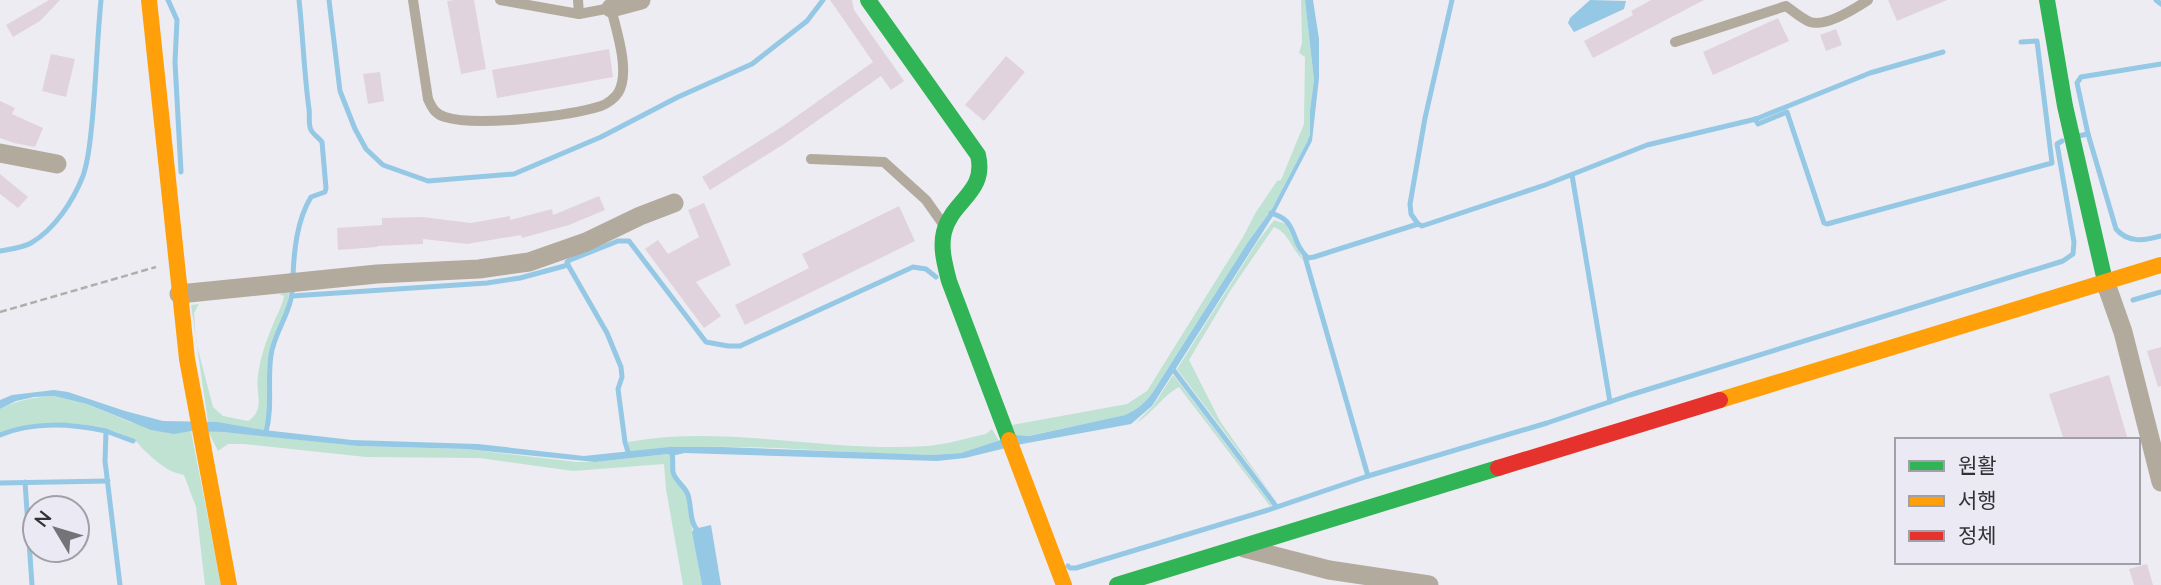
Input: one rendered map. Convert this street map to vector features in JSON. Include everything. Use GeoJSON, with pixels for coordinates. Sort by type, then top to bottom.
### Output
{"type":"FeatureCollection","features":[{"type":"Feature","properties":{"kind":"street"},"geometry":{"type":"LineString","coordinates":[[149,0],[187,359],[229,585]]}},
{"type":"Feature","properties":{"kind":"street"},"geometry":{"type":"LineString","coordinates":[[611,8],[641,0]]}},
{"type":"Feature","properties":{"kind":"street"},"geometry":{"type":"LineString","coordinates":[[869,0],[978,155],[982,166],[980,179],[945,227],[941,249],[949,281],[1064,585]]}},
{"type":"Feature","properties":{"kind":"street"},"geometry":{"type":"LineString","coordinates":[[883,18],[892,0]]}},
{"type":"Feature","properties":{"kind":"street"},"geometry":{"type":"LineString","coordinates":[[2047,0],[2066,112],[2105,281],[2123,332],[2161,482]]}},
{"type":"Feature","properties":{"kind":"street"},"geometry":{"type":"LineString","coordinates":[[0,153],[57,164]]}},
{"type":"Feature","properties":{"kind":"street"},"geometry":{"type":"LineString","coordinates":[[179,294],[377,274],[479,269],[529,262],[586,242],[674,203]]}},
{"type":"Feature","properties":{"kind":"street"},"geometry":{"type":"LineString","coordinates":[[1116,585],[2161,265]]}},
{"type":"Feature","properties":{"kind":"street"},"geometry":{"type":"LineString","coordinates":[[1240,547],[1329,570],[1429,585]]}},
{"type":"Feature","properties":{"kind":"lane"},"geometry":{"type":"LineString","coordinates":[[413,0],[428,99],[435,112],[444,117],[498,121],[571,112],[605,105],[618,93],[623,78],[621,50],[611,8],[579,14],[500,0]]}},
{"type":"Feature","properties":{"kind":"lane"},"geometry":{"type":"LineString","coordinates":[[578,0],[579,14]]}},
{"type":"Feature","properties":{"kind":"lane"},"geometry":{"type":"LineString","coordinates":[[1675,42],[1786,6],[1810,22],[1822,23],[1855,9],[1868,0]]}},
{"type":"Feature","properties":{"kind":"lane"},"geometry":{"type":"LineString","coordinates":[[811,159],[884,162],[926,200],[945,227]]}},
{"type":"Feature","properties":{"kind":"path"},"geometry":{"type":"LineString","coordinates":[[0,312],[176,261]]}},
{"type":"Feature","properties":{"kind":"green space"},"geometry":{"type":"Polygon","coordinates":[[[1301,0],[1305,0],[1314,80],[1310,136],[1272,209],[1248,242],[1153,392],[1141,405],[1125,415],[1028,436],[1016,435],[1012,425],[1127,404],[1147,391],[1256,212],[1277,181],[1281,180],[1304,124],[1305,57],[1299,53],[1302,43],[1301,0]]]}},
{"type":"Feature","properties":{"kind":"green space"},"geometry":{"type":"Polygon","coordinates":[[[1274,220],[1286,224],[1303,260],[1283,233],[1274,227],[1232,288],[1189,360],[1220,421],[1277,502],[1177,369],[1274,220]]]}},
{"type":"Feature","properties":{"kind":"green space"},"geometry":{"type":"Polygon","coordinates":[[[289,292],[287,306],[268,359],[268,410],[264,430],[208,422],[197,345],[213,407],[223,416],[248,421],[257,412],[259,369],[265,344],[283,300],[284,296],[279,294],[289,292]]]}},
{"type":"Feature","properties":{"kind":"green space"},"geometry":{"type":"Polygon","coordinates":[[[199,304],[194,313],[196,337],[191,305],[199,304]]]}},
{"type":"Feature","properties":{"kind":"green space"},"geometry":{"type":"Polygon","coordinates":[[[1173,375],[1272,505],[1270,506],[1179,387],[1136,423],[1153,406],[1173,375]]]}},
{"type":"Feature","properties":{"kind":"green space"},"geometry":{"type":"Polygon","coordinates":[[[54,396],[87,404],[132,423],[191,431],[221,585],[205,585],[196,507],[184,475],[162,466],[134,440],[102,428],[66,423],[31,426],[0,434],[0,409],[13,403],[54,396]]]}},
{"type":"Feature","properties":{"kind":"green space"},"geometry":{"type":"Polygon","coordinates":[[[992,429],[999,441],[961,453],[931,455],[742,447],[667,448],[630,452],[628,442],[703,436],[853,446],[928,446],[986,434],[992,429]]]}},
{"type":"Feature","properties":{"kind":"green space"},"geometry":{"type":"Polygon","coordinates":[[[208,431],[358,446],[466,449],[577,462],[668,454],[673,458],[672,473],[686,495],[702,585],[683,585],[664,464],[573,471],[480,458],[366,457],[244,444],[228,444],[218,451],[208,431]]]}},
{"type":"Feature","properties":{"kind":"water"},"geometry":{"type":"Polygon","coordinates":[[[1305,0],[1313,0],[1319,39],[1319,78],[1312,141],[1273,216],[1152,406],[1131,424],[1022,444],[965,458],[937,461],[685,453],[595,462],[466,449],[358,446],[223,432],[191,431],[174,434],[151,430],[87,404],[54,396],[16,401],[0,409],[0,400],[12,395],[54,390],[163,421],[217,422],[352,440],[478,444],[584,456],[670,447],[931,455],[961,453],[1016,435],[1029,436],[1125,415],[1141,405],[1153,392],[1248,242],[1272,209],[1307,142],[1310,135],[1314,80],[1305,0]]]}},
{"type":"Feature","properties":{"kind":"water"},"geometry":{"type":"Polygon","coordinates":[[[1590,0],[1626,1],[1624,9],[1574,32],[1568,23],[1570,18],[1590,0]]]}},
{"type":"Feature","properties":{"kind":"water"},"geometry":{"type":"Polygon","coordinates":[[[711,525],[721,585],[702,585],[692,532],[694,529],[711,525]]]}},
{"type":"Feature","properties":{"kind":"building"},"geometry":{"type":"Polygon","coordinates":[[[49,0],[60,0],[40,21],[13,37],[6,25],[49,0]]]}},
{"type":"Feature","properties":{"kind":"building"},"geometry":{"type":"Polygon","coordinates":[[[474,0],[486,69],[461,74],[447,1],[474,0]]]}},
{"type":"Feature","properties":{"kind":"building"},"geometry":{"type":"Polygon","coordinates":[[[830,0],[852,0],[854,10],[904,81],[891,90],[881,76],[784,144],[710,190],[702,177],[783,126],[873,62],[830,0]]]}},
{"type":"Feature","properties":{"kind":"building"},"geometry":{"type":"Polygon","coordinates":[[[1651,0],[1704,0],[1593,58],[1584,41],[1633,15],[1631,11],[1651,0]]]}},
{"type":"Feature","properties":{"kind":"building"},"geometry":{"type":"Polygon","coordinates":[[[1888,0],[1947,0],[1897,21],[1888,0]]]}},
{"type":"Feature","properties":{"kind":"building"},"geometry":{"type":"Polygon","coordinates":[[[1778,18],[1789,41],[1713,75],[1703,52],[1778,18]]]}},
{"type":"Feature","properties":{"kind":"building"},"geometry":{"type":"Polygon","coordinates":[[[1836,29],[1842,45],[1826,51],[1820,35],[1836,29]]]}},
{"type":"Feature","properties":{"kind":"building"},"geometry":{"type":"Polygon","coordinates":[[[609,49],[613,77],[497,98],[492,70],[609,49]]]}},
{"type":"Feature","properties":{"kind":"building"},"geometry":{"type":"Polygon","coordinates":[[[51,54],[75,59],[66,97],[42,91],[51,54]]]}},
{"type":"Feature","properties":{"kind":"building"},"geometry":{"type":"Polygon","coordinates":[[[1006,56],[1025,72],[984,121],[965,105],[1006,56]]]}},
{"type":"Feature","properties":{"kind":"building"},"geometry":{"type":"Polygon","coordinates":[[[380,72],[384,101],[368,104],[363,74],[380,72]]]}},
{"type":"Feature","properties":{"kind":"building"},"geometry":{"type":"Polygon","coordinates":[[[0,101],[15,108],[12,114],[43,128],[35,147],[0,138],[0,101]]]}},
{"type":"Feature","properties":{"kind":"building"},"geometry":{"type":"Polygon","coordinates":[[[0,174],[28,197],[18,208],[0,194],[0,174]]]}},
{"type":"Feature","properties":{"kind":"building"},"geometry":{"type":"Polygon","coordinates":[[[599,196],[605,210],[569,225],[522,238],[521,235],[467,244],[423,239],[423,244],[338,250],[337,228],[382,225],[382,218],[422,217],[471,223],[510,216],[510,220],[552,209],[553,215],[599,196]]]}},
{"type":"Feature","properties":{"kind":"building"},"geometry":{"type":"Polygon","coordinates":[[[704,203],[731,265],[696,282],[721,316],[704,328],[645,249],[658,240],[668,254],[699,237],[688,210],[704,203]]]}},
{"type":"Feature","properties":{"kind":"building"},"geometry":{"type":"Polygon","coordinates":[[[899,206],[915,241],[745,325],[735,305],[809,268],[802,254],[899,206]]]}},
{"type":"Feature","properties":{"kind":"building"},"geometry":{"type":"Polygon","coordinates":[[[2161,347],[2161,386],[2158,387],[2147,351],[2161,347]]]}},
{"type":"Feature","properties":{"kind":"building"},"geometry":{"type":"Polygon","coordinates":[[[2109,375],[2127,438],[2063,438],[2049,394],[2109,375]]]}},
{"type":"Feature","properties":{"kind":"building"},"geometry":{"type":"Polygon","coordinates":[[[2147,564],[2153,585],[2134,585],[2129,569],[2147,564]]]}},
{"type":"Feature","properties":{"kind":"waterway"},"geometry":{"type":"LineString","coordinates":[[0,251],[27,245],[48,230],[74,195],[83,176],[92,123],[101,0]]}},
{"type":"Feature","properties":{"kind":"waterway"},"geometry":{"type":"LineString","coordinates":[[168,0],[177,20],[175,62],[181,172]]}},
{"type":"Feature","properties":{"kind":"waterway"},"geometry":{"type":"LineString","coordinates":[[293,276],[295,246],[302,215],[311,197],[325,192],[326,188],[322,142],[312,132],[310,125],[299,0]]}},
{"type":"Feature","properties":{"kind":"waterway"},"geometry":{"type":"LineString","coordinates":[[329,0],[340,91],[355,129],[366,149],[383,165],[428,181],[514,174],[601,137],[678,97],[752,64],[807,21],[823,0]]}},
{"type":"Feature","properties":{"kind":"waterway"},"geometry":{"type":"LineString","coordinates":[[1418,224],[1411,214],[1410,204],[1425,118],[1452,0]]}},
{"type":"Feature","properties":{"kind":"waterway"},"geometry":{"type":"LineString","coordinates":[[2156,0],[2161,4]]}},
{"type":"Feature","properties":{"kind":"waterway"},"geometry":{"type":"LineString","coordinates":[[1755,119],[1758,124],[1787,112],[1824,223],[1827,224],[2052,163],[2037,41],[2021,42]]}},
{"type":"Feature","properties":{"kind":"waterway"},"geometry":{"type":"LineString","coordinates":[[1271,213],[1285,220],[1303,253],[1308,258],[1314,257],[1418,224],[1422,226],[1545,185],[1647,145],[1756,119],[1870,73],[1943,52]]}},
{"type":"Feature","properties":{"kind":"waterway"},"geometry":{"type":"LineString","coordinates":[[2078,136],[2088,134],[2077,83],[2081,77],[2161,64]]}},
{"type":"Feature","properties":{"kind":"waterway"},"geometry":{"type":"LineString","coordinates":[[2088,134],[2116,229],[2126,237],[2137,240],[2161,236]]}},
{"type":"Feature","properties":{"kind":"waterway"},"geometry":{"type":"LineString","coordinates":[[1068,566],[1076,568],[1268,510],[1368,476],[1547,423],[2063,261],[2073,254],[2074,242],[2057,144],[2062,141]]}},
{"type":"Feature","properties":{"kind":"waterway"},"geometry":{"type":"LineString","coordinates":[[1572,175],[1610,402]]}},
{"type":"Feature","properties":{"kind":"waterway"},"geometry":{"type":"LineString","coordinates":[[292,296],[487,283],[520,278],[568,265],[570,260],[618,241],[629,241],[706,342],[740,346],[913,267],[926,269],[936,277]]}},
{"type":"Feature","properties":{"kind":"waterway"},"geometry":{"type":"LineString","coordinates":[[1305,257],[1368,476]]}},
{"type":"Feature","properties":{"kind":"waterway"},"geometry":{"type":"LineString","coordinates":[[568,265],[607,333],[621,367],[622,377],[618,389],[629,455]]}},
{"type":"Feature","properties":{"kind":"waterway"},"geometry":{"type":"LineString","coordinates":[[2133,300],[2161,292]]}},
{"type":"Feature","properties":{"kind":"waterway"},"geometry":{"type":"LineString","coordinates":[[266,432],[271,355],[292,293]]}},
{"type":"Feature","properties":{"kind":"waterway"},"geometry":{"type":"LineString","coordinates":[[1172,368],[1276,506]]}},
{"type":"Feature","properties":{"kind":"waterway"},"geometry":{"type":"LineString","coordinates":[[0,435],[26,427],[53,425],[106,431]]}},
{"type":"Feature","properties":{"kind":"waterway"},"geometry":{"type":"LineString","coordinates":[[120,585],[105,461],[106,431],[133,441]]}},
{"type":"Feature","properties":{"kind":"waterway"},"geometry":{"type":"LineString","coordinates":[[671,449],[673,472],[688,495],[692,520],[699,532]]}},
{"type":"Feature","properties":{"kind":"waterway"},"geometry":{"type":"LineString","coordinates":[[0,483],[108,481]]}},
{"type":"Feature","properties":{"kind":"waterway"},"geometry":{"type":"LineString","coordinates":[[25,482],[32,585]]}},
{"type":"Feature","properties":{"kind":"traffic: fast"},"geometry":{"type":"LineString","coordinates":[[868,0],[978,155],[978,179],[948,221],[943,250],[949,281],[1009,440]]}},
{"type":"Feature","properties":{"kind":"traffic: fast"},"geometry":{"type":"LineString","coordinates":[[2047,0],[2065,106],[2105,281]]}},
{"type":"Feature","properties":{"kind":"traffic: fast"},"geometry":{"type":"LineString","coordinates":[[1117,585],[1498,468]]}},
{"type":"Feature","properties":{"kind":"traffic: slow"},"geometry":{"type":"LineString","coordinates":[[149,0],[187,359],[229,585]]}},
{"type":"Feature","properties":{"kind":"traffic: slow"},"geometry":{"type":"LineString","coordinates":[[1720,400],[2161,265]]}},
{"type":"Feature","properties":{"kind":"traffic: slow"},"geometry":{"type":"LineString","coordinates":[[1009,440],[1064,585]]}},
{"type":"Feature","properties":{"kind":"traffic: jam"},"geometry":{"type":"LineString","coordinates":[[1498,468],[1720,400]]}}]}
